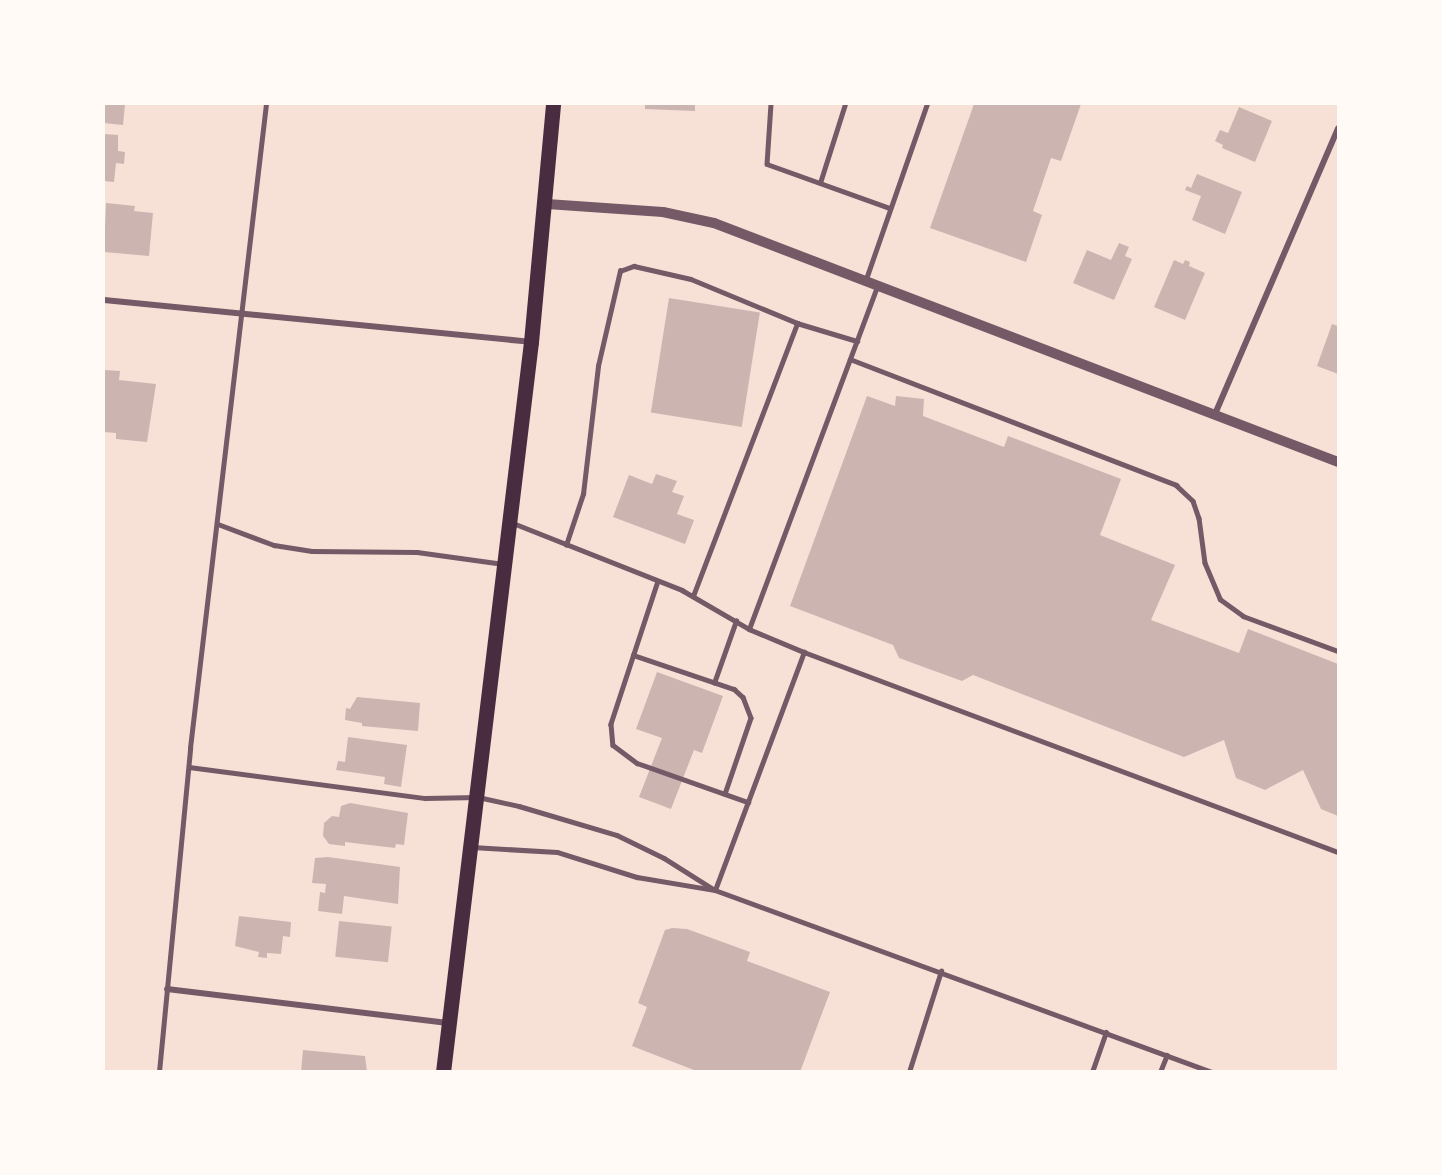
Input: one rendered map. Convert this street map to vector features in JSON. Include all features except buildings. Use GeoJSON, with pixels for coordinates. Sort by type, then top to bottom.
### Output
{"type":"FeatureCollection","features":[{"type":"Feature","properties":{"kind":"main road"},"geometry":{"type":"LineString","coordinates":[[444,1071],[547,204],[553,104]]}},
{"type":"Feature","properties":{"kind":"street"},"geometry":{"type":"LineString","coordinates":[[1215,414],[1338,128]]}},
{"type":"Feature","properties":{"kind":"street"},"geometry":{"type":"LineString","coordinates":[[547,204],[688,216],[878,283],[1338,462]]}},
{"type":"Feature","properties":{"kind":"street"},"geometry":{"type":"LineString","coordinates":[[104,300],[531,342]]}},
{"type":"Feature","properties":{"kind":"street"},"geometry":{"type":"LineString","coordinates":[[167,988],[450,1023]]}},
{"type":"Feature","properties":{"kind":"lane"},"geometry":{"type":"LineString","coordinates":[[159,1071],[189,767],[266,104]]}},
{"type":"Feature","properties":{"kind":"lane"},"geometry":{"type":"LineString","coordinates":[[771,104],[766,164],[890,208]]}},
{"type":"Feature","properties":{"kind":"lane"},"geometry":{"type":"LineString","coordinates":[[820,183],[845,104]]}},
{"type":"Feature","properties":{"kind":"lane"},"geometry":{"type":"LineString","coordinates":[[866,279],[927,104]]}},
{"type":"Feature","properties":{"kind":"lane"},"geometry":{"type":"LineString","coordinates":[[566,545],[583,494],[598,366],[620,271],[634,266],[691,279],[797,323],[857,341]]}},
{"type":"Feature","properties":{"kind":"lane"},"geometry":{"type":"LineString","coordinates":[[749,629],[878,283]]}},
{"type":"Feature","properties":{"kind":"lane"},"geometry":{"type":"LineString","coordinates":[[693,596],[797,323]]}},
{"type":"Feature","properties":{"kind":"lane"},"geometry":{"type":"LineString","coordinates":[[850,359],[1176,485],[1192,501],[1199,518],[1205,563],[1220,599],[1243,616],[1338,651]]}},
{"type":"Feature","properties":{"kind":"lane"},"geometry":{"type":"LineString","coordinates":[[510,522],[693,596],[749,629],[804,652],[1338,852]]}},
{"type":"Feature","properties":{"kind":"lane"},"geometry":{"type":"LineString","coordinates":[[218,524],[274,545],[312,551],[417,552],[505,564]]}},
{"type":"Feature","properties":{"kind":"lane"},"geometry":{"type":"LineString","coordinates":[[658,581],[611,724],[613,745],[637,763],[748,802]]}},
{"type":"Feature","properties":{"kind":"lane"},"geometry":{"type":"LineString","coordinates":[[714,683],[736,621]]}},
{"type":"Feature","properties":{"kind":"lane"},"geometry":{"type":"LineString","coordinates":[[715,890],[804,652]]}},
{"type":"Feature","properties":{"kind":"lane"},"geometry":{"type":"LineString","coordinates":[[633,655],[734,689],[750,708],[750,726],[725,794]]}},
{"type":"Feature","properties":{"kind":"lane"},"geometry":{"type":"LineString","coordinates":[[189,767],[425,798],[478,797],[617,835],[664,858],[715,890]]}},
{"type":"Feature","properties":{"kind":"lane"},"geometry":{"type":"LineString","coordinates":[[472,847],[557,852],[638,877],[715,890],[1212,1071]]}},
{"type":"Feature","properties":{"kind":"lane"},"geometry":{"type":"LineString","coordinates":[[909,1071],[941,971]]}},
{"type":"Feature","properties":{"kind":"lane"},"geometry":{"type":"LineString","coordinates":[[1092,1071],[1106,1032]]}},
{"type":"Feature","properties":{"kind":"lane"},"geometry":{"type":"LineString","coordinates":[[1161,1071],[1167,1055]]}}]}
